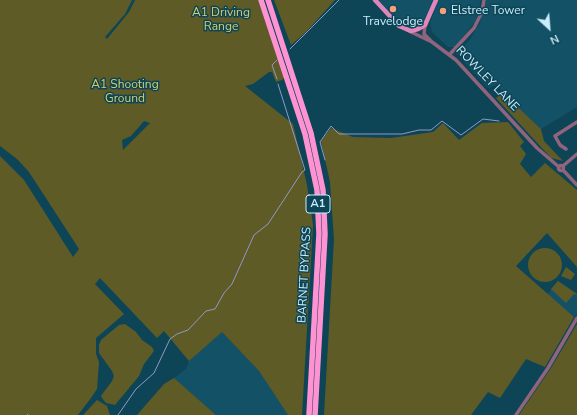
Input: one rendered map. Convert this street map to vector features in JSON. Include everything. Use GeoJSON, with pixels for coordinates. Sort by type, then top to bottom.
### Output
{"type":"FeatureCollection","features":[{"type":"Feature","properties":{"kind":"highway","name":"BARNET BYPASS"},"geometry":{"type":"LineString","coordinates":[[261,0],[305,134],[317,190],[319,234],[309,415]]}},
{"type":"Feature","properties":{"kind":"highway","name":"BARNET BYPASS"},"geometry":{"type":"LineString","coordinates":[[268,0],[311,133],[323,190],[325,234],[315,415]]}},
{"type":"Feature","properties":{"kind":"main road","name":"ROWLEY LANE"},"geometry":{"type":"LineString","coordinates":[[375,0],[406,30]]}},
{"type":"Feature","properties":{"kind":"main road"},"geometry":{"type":"LineString","coordinates":[[406,30],[416,30],[425,25],[436,0]]}},
{"type":"Feature","properties":{"kind":"street"},"geometry":{"type":"LineString","coordinates":[[450,54],[467,37],[478,20],[484,0]]}},
{"type":"Feature","properties":{"kind":"street"},"geometry":{"type":"LineString","coordinates":[[425,25],[424,34],[432,42]]}},
{"type":"Feature","properties":{"kind":"street","name":"ROWLEY LANE"},"geometry":{"type":"LineString","coordinates":[[406,30],[432,42],[450,54],[542,153],[562,168],[577,185]]}},
{"type":"Feature","properties":{"kind":"street"},"geometry":{"type":"LineString","coordinates":[[566,149],[560,145],[555,136],[576,125]]}},
{"type":"Feature","properties":{"kind":"street"},"geometry":{"type":"LineString","coordinates":[[562,168],[577,154]]}},
{"type":"Feature","properties":{"kind":"street"},"geometry":{"type":"LineString","coordinates":[[516,415],[548,368],[577,318]]}},
{"type":"Feature","properties":{"kind":"shaded area"},"geometry":{"type":"Polygon","coordinates":[[[378,0],[433,0],[423,22],[419,26],[410,28],[402,25],[378,0]]]}},
{"type":"Feature","properties":{"kind":"shaded area"},"geometry":{"type":"Polygon","coordinates":[[[439,0],[481,0],[475,22],[455,47],[448,47],[432,32],[430,23],[439,0]]]}},
{"type":"Feature","properties":{"kind":"shaded area"},"geometry":{"type":"Polygon","coordinates":[[[486,0],[577,0],[577,107],[541,129],[503,93],[497,84],[488,88],[456,53],[469,41],[480,23],[486,0]]]}},
{"type":"Feature","properties":{"kind":"shaded area"},"geometry":{"type":"Polygon","coordinates":[[[558,281],[577,294],[577,314],[574,317],[547,295],[558,281]]]}},
{"type":"Feature","properties":{"kind":"shaded area"},"geometry":{"type":"Polygon","coordinates":[[[222,332],[259,371],[288,415],[216,415],[174,378],[186,369],[189,361],[222,332]]]}},
{"type":"Feature","properties":{"kind":"green space"},"geometry":{"type":"Polygon","coordinates":[[[0,0],[132,0],[125,14],[105,37],[107,39],[129,12],[135,0],[259,0],[285,77],[276,82],[272,72],[269,72],[253,84],[245,86],[293,124],[307,185],[313,225],[302,415],[288,415],[259,371],[222,332],[189,361],[164,331],[157,338],[100,278],[95,284],[124,314],[96,338],[96,354],[99,362],[97,389],[91,398],[78,415],[0,415],[0,156],[24,180],[73,257],[79,249],[29,172],[17,159],[0,146],[0,0]],[[144,121],[131,136],[122,140],[123,150],[150,123],[144,121]]]}},
{"type":"Feature","properties":{"kind":"green space"},"geometry":{"type":"Polygon","coordinates":[[[274,0],[335,0],[306,32],[291,45],[274,0]]]}},
{"type":"Feature","properties":{"kind":"green space"},"geometry":{"type":"Polygon","coordinates":[[[503,93],[541,129],[544,141],[563,161],[551,158],[496,98],[503,93]]]}},
{"type":"Feature","properties":{"kind":"green space"},"geometry":{"type":"Polygon","coordinates":[[[508,122],[524,142],[520,146],[526,154],[520,164],[531,177],[545,163],[577,190],[577,267],[547,233],[516,266],[574,317],[545,367],[526,359],[500,398],[488,392],[471,415],[324,415],[334,239],[330,182],[321,141],[331,128],[353,137],[391,138],[433,132],[443,123],[459,140],[482,123],[508,122]]]}},
{"type":"Feature","properties":{"kind":"green space"},"geometry":{"type":"Polygon","coordinates":[[[548,248],[557,253],[561,258],[561,272],[557,277],[552,281],[542,282],[538,281],[529,272],[528,262],[529,258],[538,249],[548,248]]]}},
{"type":"Feature","properties":{"kind":"green space"},"geometry":{"type":"Polygon","coordinates":[[[566,267],[575,274],[571,280],[561,276],[566,267]]]}},
{"type":"Feature","properties":{"kind":"green space"},"geometry":{"type":"Polygon","coordinates":[[[558,281],[577,295],[574,294],[566,303],[551,289],[558,281]]]}},
{"type":"Feature","properties":{"kind":"green space"},"geometry":{"type":"Polygon","coordinates":[[[125,324],[136,332],[142,340],[152,347],[154,351],[144,364],[139,376],[115,405],[106,403],[101,396],[114,376],[99,353],[99,345],[101,340],[119,325],[125,324]]]}},
{"type":"Feature","properties":{"kind":"green space"},"geometry":{"type":"Polygon","coordinates":[[[577,324],[577,415],[519,415],[551,368],[577,324]]]}},
{"type":"Feature","properties":{"kind":"green space"},"geometry":{"type":"Polygon","coordinates":[[[174,378],[216,415],[137,415],[164,384],[174,378]]]}},
{"type":"Feature","properties":{"kind":"green space"},"geometry":{"type":"Polygon","coordinates":[[[97,400],[107,406],[110,415],[83,415],[97,400]]]}},
{"type":"Feature","properties":{"kind":"waterway"},"geometry":{"type":"LineString","coordinates":[[290,49],[339,0]]}},
{"type":"Feature","properties":{"kind":"waterway"},"geometry":{"type":"LineString","coordinates":[[277,60],[272,65],[277,79]]}},
{"type":"Feature","properties":{"kind":"waterway"},"geometry":{"type":"LineString","coordinates":[[118,415],[136,389],[154,373],[170,339],[177,334],[188,330],[206,311],[215,309],[224,293],[232,284],[254,235],[268,224],[302,172],[305,170],[278,84]]}},
{"type":"Feature","properties":{"kind":"waterway"},"geometry":{"type":"LineString","coordinates":[[325,160],[320,142],[331,126],[339,134],[402,134],[419,130],[431,130],[442,121],[461,135],[483,119],[499,121]]}},
{"type":"Feature","properties":{"kind":"place","name":"Travelodge"},"geometry":{"type":"Point","coordinates":[393,9]}},
{"type":"Feature","properties":{"kind":"place","name":"Elstree Tower"},"geometry":{"type":"Point","coordinates":[443,11]}},
{"type":"Feature","properties":{"kind":"park label","name":"A1 Driving Range"},"geometry":{"type":"Point","coordinates":[221,20]}},
{"type":"Feature","properties":{"kind":"park label","name":"A1 Shooting Ground"},"geometry":{"type":"Point","coordinates":[125,92]}}]}
